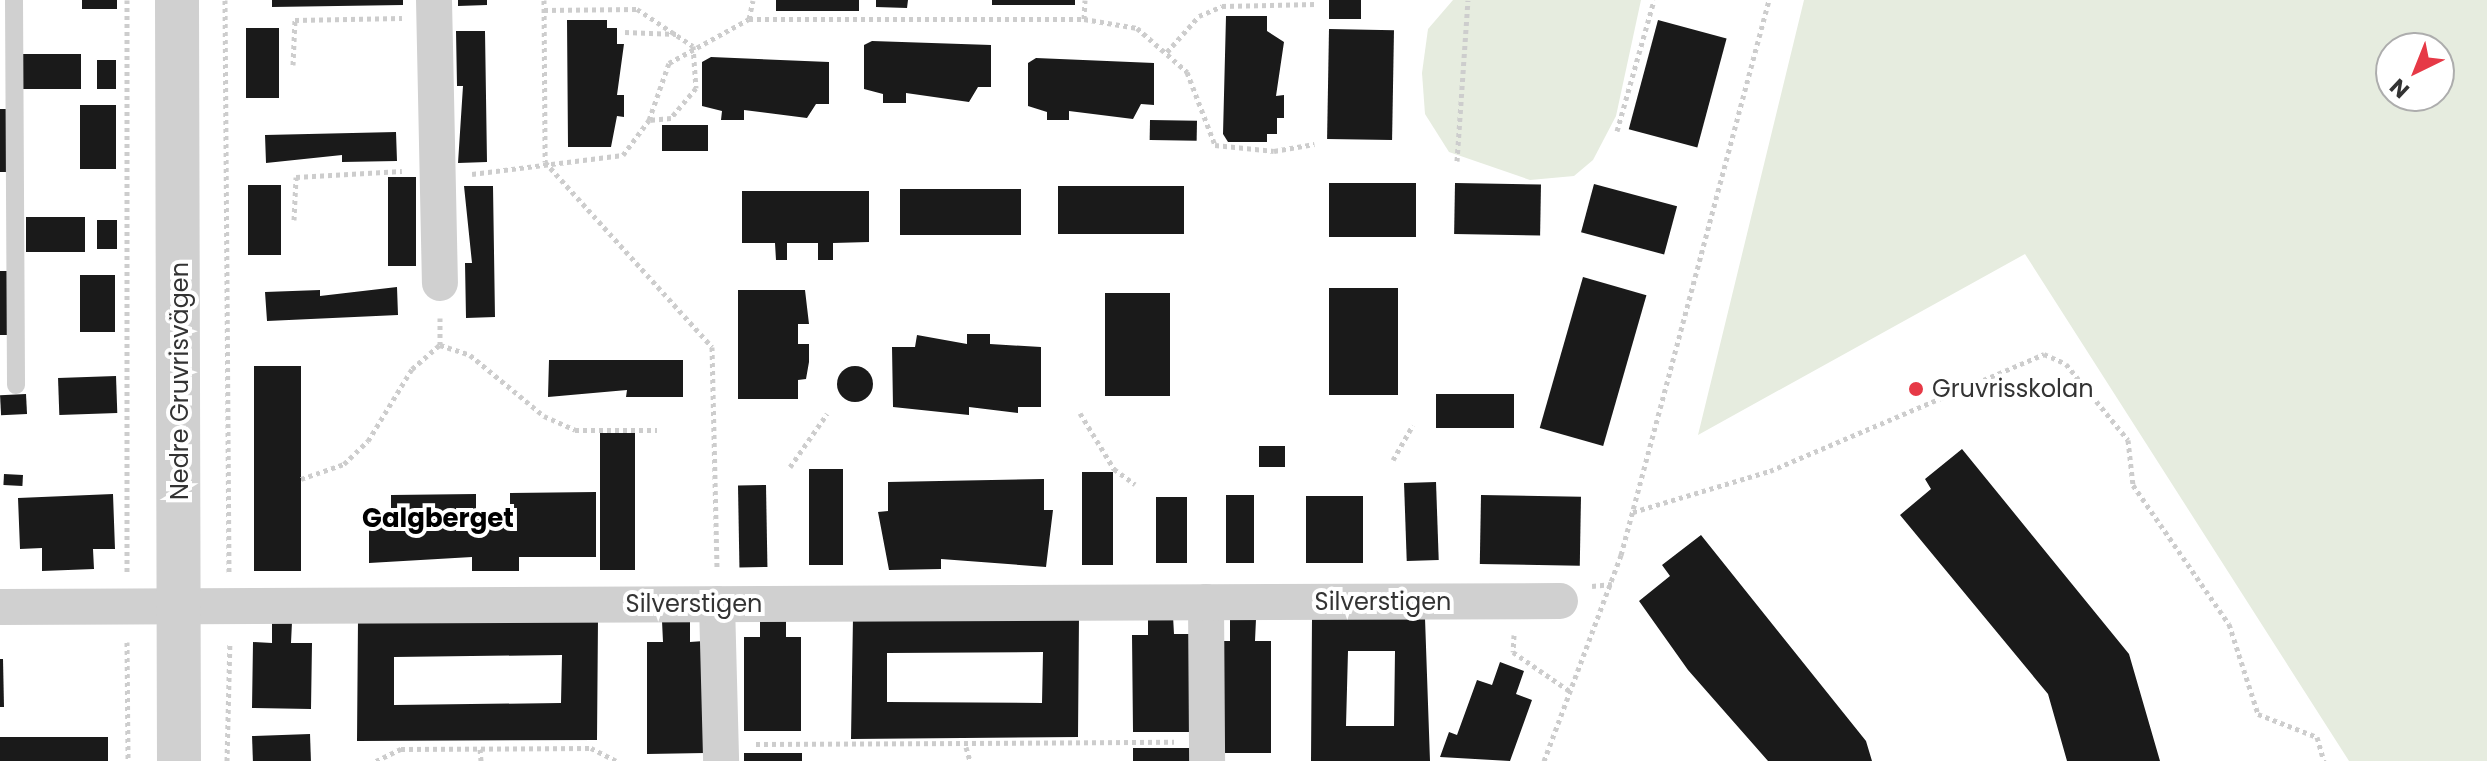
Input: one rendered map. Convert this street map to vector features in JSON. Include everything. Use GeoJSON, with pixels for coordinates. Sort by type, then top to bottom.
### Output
{"type":"FeatureCollection","features":[{"type":"Feature","properties":{"kind":"street","name":"Nedre Gruvrisvägen"},"geometry":{"type":"LineString","coordinates":[[177,0],[182,606],[179,761]]}},
{"type":"Feature","properties":{"kind":"street"},"geometry":{"type":"LineString","coordinates":[[435,9],[440,283]]}},
{"type":"Feature","properties":{"kind":"street","name":"Silverstigen"},"geometry":{"type":"LineString","coordinates":[[0,607],[1560,601]]}},
{"type":"Feature","properties":{"kind":"street"},"geometry":{"type":"LineString","coordinates":[[1206,602],[1207,751]]}},
{"type":"Feature","properties":{"kind":"street"},"geometry":{"type":"LineString","coordinates":[[717,604],[721,752]]}},
{"type":"Feature","properties":{"kind":"lane"},"geometry":{"type":"LineString","coordinates":[[14,0],[16,385]]}},
{"type":"Feature","properties":{"kind":"path"},"geometry":{"type":"LineString","coordinates":[[127,0],[127,586]]}},
{"type":"Feature","properties":{"kind":"path"},"geometry":{"type":"LineString","coordinates":[[225,0],[230,605],[227,761]]}},
{"type":"Feature","properties":{"kind":"path"},"geometry":{"type":"LineString","coordinates":[[544,0],[545,162],[712,347],[717,604]]}},
{"type":"Feature","properties":{"kind":"path"},"geometry":{"type":"LineString","coordinates":[[749,19],[753,0]]}},
{"type":"Feature","properties":{"kind":"path"},"geometry":{"type":"LineString","coordinates":[[1084,19],[1085,0]]}},
{"type":"Feature","properties":{"kind":"path"},"geometry":{"type":"LineString","coordinates":[[1457,161],[1468,0]]}},
{"type":"Feature","properties":{"kind":"path"},"geometry":{"type":"LineString","coordinates":[[1617,131],[1654,0]]}},
{"type":"Feature","properties":{"kind":"path"},"geometry":{"type":"LineString","coordinates":[[1544,761],[1633,512],[1769,0]]}},
{"type":"Feature","properties":{"kind":"path"},"geometry":{"type":"LineString","coordinates":[[1167,52],[1199,16],[1222,6],[1315,4]]}},
{"type":"Feature","properties":{"kind":"path"},"geometry":{"type":"LineString","coordinates":[[293,65],[295,20],[435,9]]}},
{"type":"Feature","properties":{"kind":"path"},"geometry":{"type":"LineString","coordinates":[[544,10],[637,9],[693,46],[696,88],[671,118],[649,120]]}},
{"type":"Feature","properties":{"kind":"path"},"geometry":{"type":"LineString","coordinates":[[545,162],[623,155],[649,120],[656,84],[693,46],[749,19],[1084,19],[1137,28],[1187,72],[1215,145],[1274,151],[1314,144]]}},
{"type":"Feature","properties":{"kind":"path"},"geometry":{"type":"LineString","coordinates":[[625,32],[677,34]]}},
{"type":"Feature","properties":{"kind":"path"},"geometry":{"type":"LineString","coordinates":[[301,479],[344,464],[360,449],[412,369],[440,345],[440,283]]}},
{"type":"Feature","properties":{"kind":"path"},"geometry":{"type":"LineString","coordinates":[[440,345],[470,355],[544,416],[575,430],[657,430]]}},
{"type":"Feature","properties":{"kind":"path"},"geometry":{"type":"LineString","coordinates":[[1633,512],[1770,471],[2044,354],[2066,364],[2128,440],[2133,485],[2229,624],[2258,714],[2317,737],[2324,761]]}},
{"type":"Feature","properties":{"kind":"path"},"geometry":{"type":"LineString","coordinates":[[1080,413],[1114,469],[1135,484]]}},
{"type":"Feature","properties":{"kind":"path"},"geometry":{"type":"LineString","coordinates":[[790,467],[827,414]]}},
{"type":"Feature","properties":{"kind":"path"},"geometry":{"type":"LineString","coordinates":[[1393,460],[1413,425]]}},
{"type":"Feature","properties":{"kind":"path"},"geometry":{"type":"LineString","coordinates":[[127,638],[128,761]]}},
{"type":"Feature","properties":{"kind":"path"},"geometry":{"type":"LineString","coordinates":[[721,752],[966,747],[1207,751]]}},
{"type":"Feature","properties":{"kind":"path"},"geometry":{"type":"LineString","coordinates":[[966,747],[970,761]]}},
{"type":"Feature","properties":{"kind":"path"},"geometry":{"type":"LineString","coordinates":[[376,761],[401,749],[591,748],[616,761]]}},
{"type":"Feature","properties":{"kind":"path"},"geometry":{"type":"LineString","coordinates":[[480,749],[481,761]]}},
{"type":"Feature","properties":{"kind":"shaded area"},"geometry":{"type":"Polygon","coordinates":[[[1453,0],[1641,0],[1616,116],[1593,160],[1574,176],[1530,180],[1449,152],[1425,114],[1422,73],[1428,29],[1453,0]]]}},
{"type":"Feature","properties":{"kind":"shaded area"},"geometry":{"type":"Polygon","coordinates":[[[1804,0],[2487,0],[2487,761],[2349,761],[2025,254],[1698,435],[1804,0]]]}},
{"type":"Feature","properties":{"kind":"building"},"geometry":{"type":"Polygon","coordinates":[[[82,0],[117,0],[117,9],[82,9],[82,0]]]}},
{"type":"Feature","properties":{"kind":"building"},"geometry":{"type":"Polygon","coordinates":[[[272,0],[403,0],[403,5],[272,7],[272,0]]]}},
{"type":"Feature","properties":{"kind":"building"},"geometry":{"type":"Polygon","coordinates":[[[458,0],[487,0],[487,5],[458,6],[458,0]]]}},
{"type":"Feature","properties":{"kind":"building"},"geometry":{"type":"Polygon","coordinates":[[[776,0],[859,0],[859,11],[776,11],[776,0]]]}},
{"type":"Feature","properties":{"kind":"building"},"geometry":{"type":"Polygon","coordinates":[[[876,0],[908,0],[907,8],[876,7],[876,0]]]}},
{"type":"Feature","properties":{"kind":"building"},"geometry":{"type":"Polygon","coordinates":[[[992,0],[1075,0],[1075,5],[992,5],[992,0]]]}},
{"type":"Feature","properties":{"kind":"building"},"geometry":{"type":"Polygon","coordinates":[[[1329,0],[1361,0],[1361,19],[1329,19],[1329,0]]]}},
{"type":"Feature","properties":{"kind":"building"},"geometry":{"type":"Polygon","coordinates":[[[1226,16],[1267,16],[1267,31],[1284,42],[1276,96],[1284,95],[1284,118],[1277,118],[1277,134],[1267,134],[1267,142],[1228,142],[1223,134],[1226,16]]]}},
{"type":"Feature","properties":{"kind":"building"},"geometry":{"type":"Polygon","coordinates":[[[567,20],[607,20],[607,28],[617,28],[617,44],[624,44],[617,95],[624,95],[624,117],[617,116],[611,147],[568,147],[567,20]]]}},
{"type":"Feature","properties":{"kind":"building"},"geometry":{"type":"Polygon","coordinates":[[[1658,20],[1727,38],[1697,148],[1629,129],[1658,20]]]}},
{"type":"Feature","properties":{"kind":"building"},"geometry":{"type":"Polygon","coordinates":[[[246,28],[279,28],[279,98],[246,98],[246,28]]]}},
{"type":"Feature","properties":{"kind":"building"},"geometry":{"type":"Polygon","coordinates":[[[1329,29],[1394,30],[1392,140],[1327,139],[1329,29]]]}},
{"type":"Feature","properties":{"kind":"building"},"geometry":{"type":"Polygon","coordinates":[[[456,31],[485,31],[487,162],[458,163],[463,86],[457,86],[456,31]]]}},
{"type":"Feature","properties":{"kind":"building"},"geometry":{"type":"Polygon","coordinates":[[[872,41],[991,45],[991,87],[978,87],[969,102],[906,93],[906,103],[883,103],[883,94],[864,89],[864,45],[872,41]]]}},
{"type":"Feature","properties":{"kind":"building"},"geometry":{"type":"Polygon","coordinates":[[[22,54],[81,54],[81,89],[22,89],[22,54]]]}},
{"type":"Feature","properties":{"kind":"building"},"geometry":{"type":"Polygon","coordinates":[[[711,57],[829,62],[829,104],[816,104],[807,118],[744,110],[744,120],[721,120],[722,111],[702,106],[702,62],[711,57]]]}},
{"type":"Feature","properties":{"kind":"building"},"geometry":{"type":"Polygon","coordinates":[[[1036,58],[1154,63],[1154,105],[1141,104],[1133,119],[1069,111],[1069,120],[1047,120],[1047,112],[1028,106],[1028,63],[1036,58]]]}},
{"type":"Feature","properties":{"kind":"building"},"geometry":{"type":"Polygon","coordinates":[[[97,60],[116,60],[116,89],[97,89],[97,60]]]}},
{"type":"Feature","properties":{"kind":"building"},"geometry":{"type":"Polygon","coordinates":[[[80,105],[116,105],[116,169],[80,169],[80,105]]]}},
{"type":"Feature","properties":{"kind":"building"},"geometry":{"type":"Polygon","coordinates":[[[0,109],[9,109],[9,172],[0,172],[0,109]]]}},
{"type":"Feature","properties":{"kind":"building"},"geometry":{"type":"Polygon","coordinates":[[[1150,120],[1197,121],[1197,141],[1150,140],[1150,120]]]}},
{"type":"Feature","properties":{"kind":"building"},"geometry":{"type":"Polygon","coordinates":[[[662,125],[708,125],[708,151],[662,151],[662,125]]]}},
{"type":"Feature","properties":{"kind":"building"},"geometry":{"type":"Polygon","coordinates":[[[396,132],[397,161],[342,162],[342,155],[266,163],[265,135],[396,132]]]}},
{"type":"Feature","properties":{"kind":"building"},"geometry":{"type":"Polygon","coordinates":[[[388,177],[416,177],[416,266],[388,266],[388,177]]]}},
{"type":"Feature","properties":{"kind":"building"},"geometry":{"type":"Polygon","coordinates":[[[1329,183],[1416,183],[1416,237],[1329,237],[1329,183]]]}},
{"type":"Feature","properties":{"kind":"building"},"geometry":{"type":"Polygon","coordinates":[[[1455,183],[1541,185],[1540,235],[1454,234],[1455,183]]]}},
{"type":"Feature","properties":{"kind":"building"},"geometry":{"type":"Polygon","coordinates":[[[1594,184],[1677,206],[1664,255],[1581,232],[1594,184]]]}},
{"type":"Feature","properties":{"kind":"building"},"geometry":{"type":"Polygon","coordinates":[[[248,185],[281,185],[281,255],[248,255],[248,185]]]}},
{"type":"Feature","properties":{"kind":"building"},"geometry":{"type":"Polygon","coordinates":[[[464,186],[493,186],[495,317],[466,318],[465,263],[472,263],[464,186]]]}},
{"type":"Feature","properties":{"kind":"building"},"geometry":{"type":"Polygon","coordinates":[[[1058,186],[1184,186],[1184,234],[1058,234],[1058,186]]]}},
{"type":"Feature","properties":{"kind":"building"},"geometry":{"type":"Polygon","coordinates":[[[900,189],[1021,189],[1021,235],[900,235],[900,189]]]}},
{"type":"Feature","properties":{"kind":"building"},"geometry":{"type":"Polygon","coordinates":[[[742,191],[869,191],[869,242],[833,243],[833,260],[818,260],[818,243],[787,243],[787,260],[776,260],[775,243],[742,243],[742,191]]]}},
{"type":"Feature","properties":{"kind":"building"},"geometry":{"type":"Polygon","coordinates":[[[26,217],[85,217],[85,252],[26,252],[26,217]]]}},
{"type":"Feature","properties":{"kind":"building"},"geometry":{"type":"Polygon","coordinates":[[[97,220],[117,220],[117,249],[97,249],[97,220]]]}},
{"type":"Feature","properties":{"kind":"building"},"geometry":{"type":"Polygon","coordinates":[[[0,271],[8,271],[8,335],[0,335],[0,271]]]}},
{"type":"Feature","properties":{"kind":"building"},"geometry":{"type":"Polygon","coordinates":[[[80,275],[115,275],[115,332],[80,332],[80,275]]]}},
{"type":"Feature","properties":{"kind":"building"},"geometry":{"type":"Polygon","coordinates":[[[1583,277],[1646,295],[1603,446],[1540,428],[1583,277]]]}},
{"type":"Feature","properties":{"kind":"building"},"geometry":{"type":"Polygon","coordinates":[[[397,287],[398,315],[267,321],[265,292],[320,290],[320,296],[397,287]]]}},
{"type":"Feature","properties":{"kind":"building"},"geometry":{"type":"Polygon","coordinates":[[[1329,288],[1398,288],[1398,395],[1329,395],[1329,288]]]}},
{"type":"Feature","properties":{"kind":"building"},"geometry":{"type":"Polygon","coordinates":[[[738,290],[805,290],[809,324],[798,324],[798,344],[809,344],[809,362],[806,379],[798,380],[798,399],[738,399],[738,290]]]}},
{"type":"Feature","properties":{"kind":"building"},"geometry":{"type":"Polygon","coordinates":[[[1105,293],[1170,293],[1170,396],[1105,396],[1105,293]]]}},
{"type":"Feature","properties":{"kind":"building"},"geometry":{"type":"Polygon","coordinates":[[[967,334],[990,334],[990,344],[1041,347],[1041,407],[1018,407],[1018,413],[969,407],[969,415],[893,407],[892,347],[915,347],[917,335],[967,344],[967,334]]]}},
{"type":"Feature","properties":{"kind":"building"},"geometry":{"type":"Polygon","coordinates":[[[549,360],[683,360],[683,397],[626,397],[627,390],[548,397],[549,360]]]}},
{"type":"Feature","properties":{"kind":"building"},"geometry":{"type":"Polygon","coordinates":[[[254,366],[301,366],[301,571],[254,571],[254,366]]]}},
{"type":"Feature","properties":{"kind":"building"},"geometry":{"type":"Polygon","coordinates":[[[855,366],[868,371],[873,384],[868,397],[855,402],[842,397],[837,384],[842,371],[855,366]]]}},
{"type":"Feature","properties":{"kind":"building"},"geometry":{"type":"Polygon","coordinates":[[[116,376],[117,413],[59,415],[58,378],[116,376]]]}},
{"type":"Feature","properties":{"kind":"building"},"geometry":{"type":"Polygon","coordinates":[[[26,394],[27,414],[1,415],[0,395],[26,394]]]}},
{"type":"Feature","properties":{"kind":"building"},"geometry":{"type":"Polygon","coordinates":[[[1436,394],[1514,394],[1514,428],[1436,428],[1436,394]]]}},
{"type":"Feature","properties":{"kind":"building"},"geometry":{"type":"Polygon","coordinates":[[[600,433],[635,433],[635,570],[600,570],[600,433]]]}},
{"type":"Feature","properties":{"kind":"building"},"geometry":{"type":"Polygon","coordinates":[[[1259,446],[1285,446],[1285,467],[1259,467],[1259,446]]]}},
{"type":"Feature","properties":{"kind":"building"},"geometry":{"type":"Polygon","coordinates":[[[1962,449],[2129,654],[2160,761],[2067,761],[2048,694],[1900,515],[1931,489],[1925,479],[1962,449]]]}},
{"type":"Feature","properties":{"kind":"building"},"geometry":{"type":"Polygon","coordinates":[[[809,469],[843,469],[843,565],[809,565],[809,469]]]}},
{"type":"Feature","properties":{"kind":"building"},"geometry":{"type":"Polygon","coordinates":[[[1082,472],[1113,472],[1113,565],[1082,565],[1082,472]]]}},
{"type":"Feature","properties":{"kind":"building"},"geometry":{"type":"Polygon","coordinates":[[[4,474],[23,475],[22,486],[3,485],[4,474]]]}},
{"type":"Feature","properties":{"kind":"building"},"geometry":{"type":"Polygon","coordinates":[[[1044,479],[1044,510],[1053,510],[1046,567],[941,559],[941,569],[889,570],[878,512],[888,511],[888,482],[1044,479]]]}},
{"type":"Feature","properties":{"kind":"building"},"geometry":{"type":"Polygon","coordinates":[[[1436,482],[1439,560],[1407,561],[1404,483],[1436,482]]]}},
{"type":"Feature","properties":{"kind":"building"},"geometry":{"type":"Polygon","coordinates":[[[738,485],[766,485],[767,567],[739,567],[738,485]]]}},
{"type":"Feature","properties":{"kind":"building"},"geometry":{"type":"Polygon","coordinates":[[[596,492],[596,557],[519,557],[519,571],[472,571],[472,557],[369,563],[369,510],[391,510],[391,495],[476,494],[476,517],[510,517],[510,493],[596,492]]]}},
{"type":"Feature","properties":{"kind":"building"},"geometry":{"type":"Polygon","coordinates":[[[113,494],[115,549],[93,549],[94,569],[42,571],[42,548],[20,549],[18,498],[113,494]]]}},
{"type":"Feature","properties":{"kind":"building"},"geometry":{"type":"Polygon","coordinates":[[[1226,495],[1254,495],[1254,563],[1226,563],[1226,495]]]}},
{"type":"Feature","properties":{"kind":"building"},"geometry":{"type":"Polygon","coordinates":[[[1481,495],[1581,497],[1580,566],[1480,564],[1481,495]]]}},
{"type":"Feature","properties":{"kind":"building"},"geometry":{"type":"Polygon","coordinates":[[[1306,496],[1363,496],[1363,563],[1306,563],[1306,496]]]}},
{"type":"Feature","properties":{"kind":"building"},"geometry":{"type":"Polygon","coordinates":[[[1156,497],[1187,497],[1187,563],[1156,563],[1156,497]]]}},
{"type":"Feature","properties":{"kind":"building"},"geometry":{"type":"Polygon","coordinates":[[[1701,535],[1866,741],[1872,761],[1768,761],[1688,670],[1639,601],[1670,576],[1662,565],[1701,535]]]}},
{"type":"Feature","properties":{"kind":"building"},"geometry":{"type":"Polygon","coordinates":[[[1148,615],[1173,616],[1174,634],[1189,634],[1189,732],[1133,732],[1132,635],[1148,635],[1148,615]]]}},
{"type":"Feature","properties":{"kind":"building"},"geometry":{"type":"Polygon","coordinates":[[[1079,616],[1078,737],[851,739],[853,617],[1079,616]],[[1043,652],[887,653],[887,702],[1042,703],[1043,652]]]}},
{"type":"Feature","properties":{"kind":"building"},"geometry":{"type":"Polygon","coordinates":[[[1312,617],[1425,618],[1430,761],[1311,761],[1312,617]],[[1348,651],[1346,726],[1394,726],[1395,651],[1348,651]]]}},
{"type":"Feature","properties":{"kind":"building"},"geometry":{"type":"Polygon","coordinates":[[[358,618],[598,619],[597,740],[357,741],[358,618]],[[562,655],[394,657],[394,705],[561,703],[562,655]]]}},
{"type":"Feature","properties":{"kind":"building"},"geometry":{"type":"Polygon","coordinates":[[[760,619],[786,619],[786,637],[801,637],[801,731],[744,731],[744,637],[760,637],[760,619]]]}},
{"type":"Feature","properties":{"kind":"building"},"geometry":{"type":"Polygon","coordinates":[[[1230,619],[1256,619],[1255,641],[1271,641],[1271,753],[1215,753],[1215,641],[1230,641],[1230,619]]]}},
{"type":"Feature","properties":{"kind":"building"},"geometry":{"type":"Polygon","coordinates":[[[662,621],[690,621],[690,642],[704,641],[705,753],[647,754],[647,642],[663,642],[662,621]]]}},
{"type":"Feature","properties":{"kind":"building"},"geometry":{"type":"Polygon","coordinates":[[[272,622],[292,622],[291,643],[312,643],[311,709],[252,708],[253,642],[272,643],[272,622]]]}},
{"type":"Feature","properties":{"kind":"building"},"geometry":{"type":"Polygon","coordinates":[[[0,659],[3,659],[4,707],[0,707],[0,659]]]}},
{"type":"Feature","properties":{"kind":"building"},"geometry":{"type":"Polygon","coordinates":[[[1500,662],[1524,671],[1516,694],[1532,700],[1510,761],[1440,757],[1449,732],[1457,735],[1477,680],[1492,685],[1500,662]]]}},
{"type":"Feature","properties":{"kind":"building"},"geometry":{"type":"Polygon","coordinates":[[[310,734],[311,761],[253,761],[252,736],[310,734]]]}},
{"type":"Feature","properties":{"kind":"building"},"geometry":{"type":"Polygon","coordinates":[[[0,737],[108,737],[108,761],[0,761],[0,737]]]}},
{"type":"Feature","properties":{"kind":"building"},"geometry":{"type":"Polygon","coordinates":[[[1133,748],[1193,748],[1193,761],[1133,761],[1133,748]]]}},
{"type":"Feature","properties":{"kind":"building"},"geometry":{"type":"Polygon","coordinates":[[[744,753],[802,753],[802,761],[744,761],[744,753]]]}},
{"type":"Feature","properties":{"kind":"place","name":"Gruvrisskolan"},"geometry":{"type":"Point","coordinates":[1916,389]}},
{"type":"Feature","properties":{"kind":"district","name":"Galgberget"},"geometry":{"type":"Point","coordinates":[438,519]}}]}
